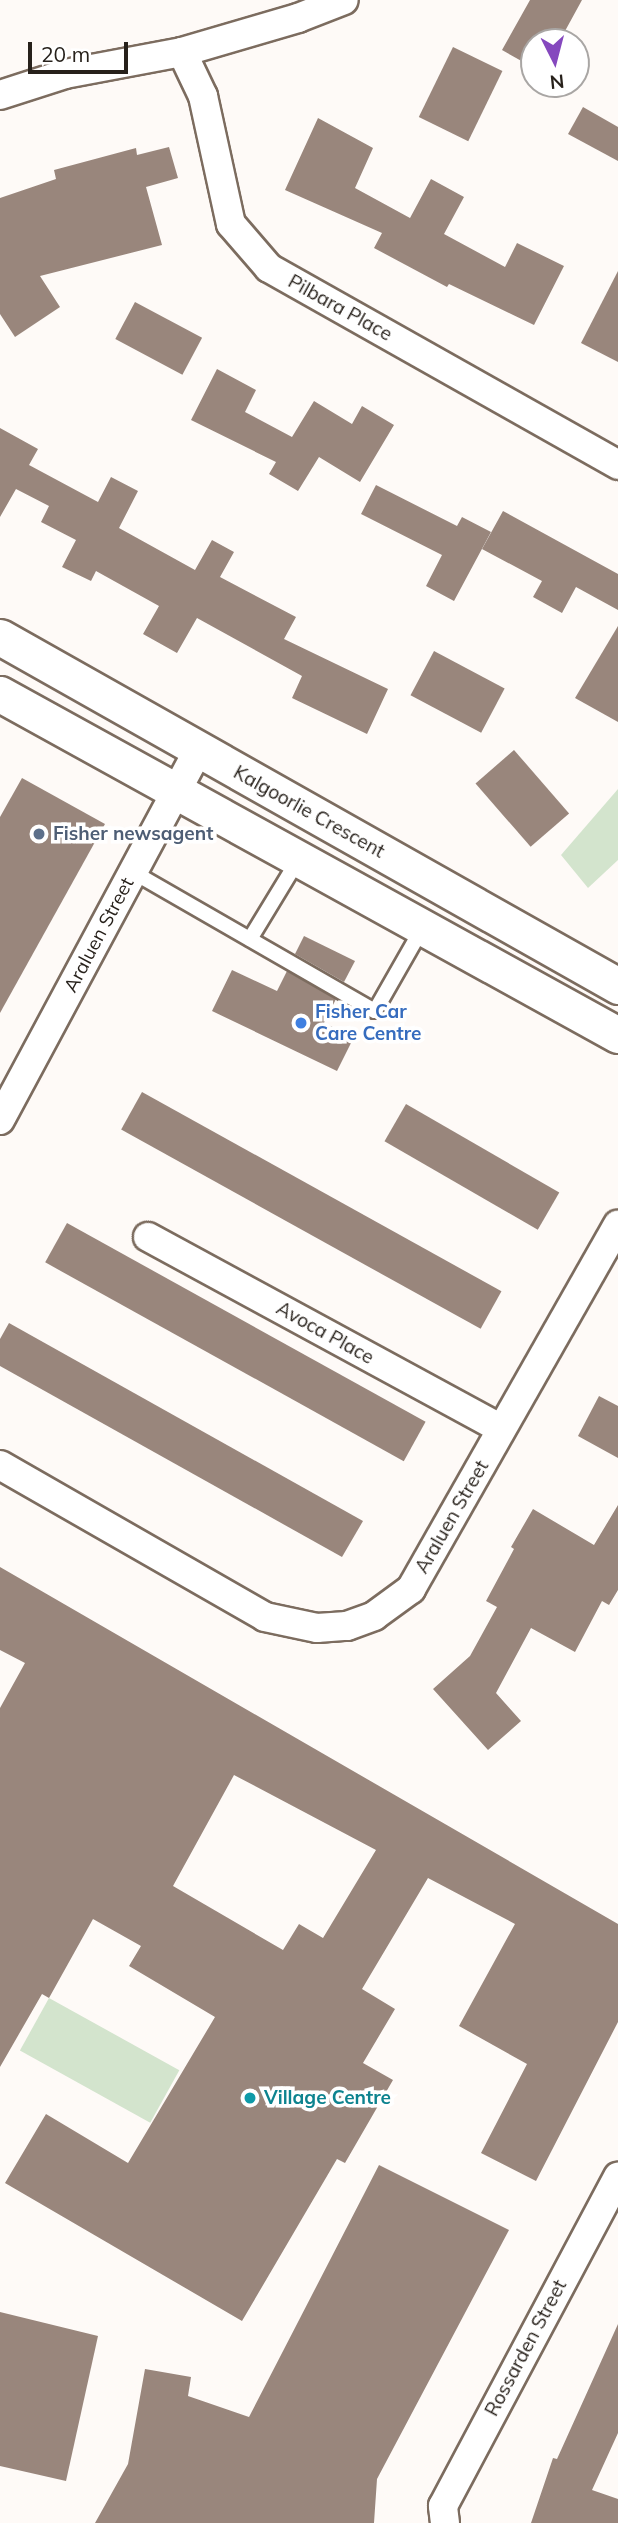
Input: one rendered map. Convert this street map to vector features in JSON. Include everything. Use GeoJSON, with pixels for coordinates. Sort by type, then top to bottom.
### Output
{"type":"FeatureCollection","features":[{"type":"Feature","properties":{"kind":"street"},"geometry":{"type":"LineString","coordinates":[[0,95],[65,74],[182,52],[298,18],[344,0]]}},
{"type":"Feature","properties":{"kind":"street","name":"Pilbara Place"},"geometry":{"type":"LineString","coordinates":[[182,52],[203,96],[231,224],[269,268],[618,465]]}},
{"type":"Feature","properties":{"kind":"street","name":"Kalgoorlie Crescent"},"geometry":{"type":"LineString","coordinates":[[0,637],[618,986]]}},
{"type":"Feature","properties":{"kind":"street"},"geometry":{"type":"LineString","coordinates":[[0,694],[618,1035]]}},
{"type":"Feature","properties":{"kind":"street","name":"Araluen Street"},"geometry":{"type":"LineString","coordinates":[[0,1120],[199,749]]}},
{"type":"Feature","properties":{"kind":"street","name":"Araluen Street"},"geometry":{"type":"LineString","coordinates":[[0,1465],[265,1617],[317,1628],[337,1627],[374,1616],[411,1589],[618,1225]]}},
{"type":"Feature","properties":{"kind":"street","name":"Avoca Place"},"geometry":{"type":"LineString","coordinates":[[148,1237],[501,1429]]}},
{"type":"Feature","properties":{"kind":"street","name":"Rossarden Street"},"geometry":{"type":"LineString","coordinates":[[445,2523],[443,2506],[618,2177]]}},
{"type":"Feature","properties":{"kind":"lane"},"geometry":{"type":"LineString","coordinates":[[250,939],[299,859]]}},
{"type":"Feature","properties":{"kind":"lane"},"geometry":{"type":"LineString","coordinates":[[133,872],[374,1011],[424,927]]}},
{"type":"Feature","properties":{"kind":"green space"},"geometry":{"type":"Polygon","coordinates":[[[618,789],[618,860],[588,888],[561,855],[618,789]]]}},
{"type":"Feature","properties":{"kind":"green space"},"geometry":{"type":"Polygon","coordinates":[[[49,1998],[179,2070],[150,2123],[20,2050],[49,1998]]]}},
{"type":"Feature","properties":{"kind":"building"},"geometry":{"type":"Polygon","coordinates":[[[530,0],[582,0],[567,28],[520,28],[520,60],[502,50],[530,0]]]}},
{"type":"Feature","properties":{"kind":"building"},"geometry":{"type":"Polygon","coordinates":[[[453,47],[502,71],[468,141],[419,117],[453,47]]]}},
{"type":"Feature","properties":{"kind":"building"},"geometry":{"type":"Polygon","coordinates":[[[583,107],[618,127],[618,161],[568,134],[583,107]]]}},
{"type":"Feature","properties":{"kind":"building"},"geometry":{"type":"Polygon","coordinates":[[[318,118],[373,148],[355,188],[410,218],[431,179],[464,197],[444,234],[505,267],[517,243],[564,266],[534,325],[449,284],[447,287],[374,248],[382,233],[285,190],[318,118]]]}},
{"type":"Feature","properties":{"kind":"building"},"geometry":{"type":"Polygon","coordinates":[[[169,147],[178,178],[146,187],[162,245],[40,276],[60,307],[15,337],[0,314],[0,198],[56,179],[54,170],[136,148],[137,155],[169,147]]]}},
{"type":"Feature","properties":{"kind":"building"},"geometry":{"type":"Polygon","coordinates":[[[618,271],[618,362],[581,343],[618,271]]]}},
{"type":"Feature","properties":{"kind":"building"},"geometry":{"type":"Polygon","coordinates":[[[135,302],[202,338],[182,375],[115,339],[135,302]]]}},
{"type":"Feature","properties":{"kind":"building"},"geometry":{"type":"Polygon","coordinates":[[[217,369],[256,390],[245,412],[292,437],[314,401],[352,424],[362,406],[394,425],[360,482],[319,457],[298,491],[269,474],[276,462],[191,420],[217,369]]]}},
{"type":"Feature","properties":{"kind":"building"},"geometry":{"type":"Polygon","coordinates":[[[0,428],[38,449],[29,465],[98,502],[111,477],[138,491],[119,528],[195,570],[212,540],[234,552],[220,577],[296,617],[284,639],[388,689],[367,734],[292,698],[302,676],[197,618],[177,653],[143,634],[159,606],[96,571],[91,581],[62,567],[76,540],[41,522],[49,506],[16,489],[0,517],[0,428]]]}},
{"type":"Feature","properties":{"kind":"building"},"geometry":{"type":"Polygon","coordinates":[[[376,485],[457,526],[462,517],[491,532],[454,601],[426,586],[442,555],[361,514],[376,485]]]}},
{"type":"Feature","properties":{"kind":"building"},"geometry":{"type":"Polygon","coordinates":[[[503,511],[618,574],[618,610],[576,587],[562,613],[533,597],[542,581],[482,549],[503,511]]]}},
{"type":"Feature","properties":{"kind":"building"},"geometry":{"type":"Polygon","coordinates":[[[618,626],[618,722],[575,698],[618,626]]]}},
{"type":"Feature","properties":{"kind":"building"},"geometry":{"type":"Polygon","coordinates":[[[434,651],[505,689],[481,733],[411,695],[434,651]]]}},
{"type":"Feature","properties":{"kind":"building"},"geometry":{"type":"Polygon","coordinates":[[[514,750],[569,813],[531,847],[476,783],[514,750]]]}},
{"type":"Feature","properties":{"kind":"building"},"geometry":{"type":"Polygon","coordinates":[[[22,778],[105,824],[0,1013],[0,817],[22,778]]]}},
{"type":"Feature","properties":{"kind":"building"},"geometry":{"type":"Polygon","coordinates":[[[304,936],[355,961],[344,982],[295,954],[304,936]]]}},
{"type":"Feature","properties":{"kind":"building"},"geometry":{"type":"Polygon","coordinates":[[[232,970],[277,991],[287,971],[336,999],[324,1023],[354,1037],[337,1071],[212,1011],[232,970]]]}},
{"type":"Feature","properties":{"kind":"building"},"geometry":{"type":"Polygon","coordinates":[[[142,1092],[501,1291],[481,1329],[121,1130],[142,1092]]]}},
{"type":"Feature","properties":{"kind":"building"},"geometry":{"type":"Polygon","coordinates":[[[406,1104],[559,1192],[538,1230],[384,1141],[406,1104]]]}},
{"type":"Feature","properties":{"kind":"building"},"geometry":{"type":"Polygon","coordinates":[[[67,1223],[426,1422],[404,1461],[45,1262],[67,1223]]]}},
{"type":"Feature","properties":{"kind":"building"},"geometry":{"type":"Polygon","coordinates":[[[9,1323],[363,1521],[342,1557],[0,1366],[0,1339],[9,1323]]]}},
{"type":"Feature","properties":{"kind":"building"},"geometry":{"type":"Polygon","coordinates":[[[599,1396],[618,1406],[618,1458],[578,1436],[599,1396]]]}},
{"type":"Feature","properties":{"kind":"building"},"geometry":{"type":"Polygon","coordinates":[[[618,1505],[618,1590],[609,1605],[602,1601],[575,1652],[531,1628],[496,1693],[521,1721],[488,1750],[433,1689],[470,1656],[497,1607],[486,1601],[514,1549],[511,1547],[533,1509],[594,1545],[618,1505]]]}},
{"type":"Feature","properties":{"kind":"building"},"geometry":{"type":"Polygon","coordinates":[[[0,1567],[618,1924],[618,2022],[536,2181],[481,2153],[527,2064],[459,2026],[515,1924],[428,1878],[362,1989],[395,2009],[363,2063],[393,2080],[345,2163],[337,2159],[242,2321],[5,2183],[46,2114],[128,2163],[215,2017],[129,1966],[141,1946],[93,1919],[49,1998],[42,1994],[0,2067],[0,1708],[25,1663],[0,1650],[0,1567]],[[234,1775],[173,1886],[283,1950],[299,1924],[323,1938],[376,1850],[234,1775]]]}},
{"type":"Feature","properties":{"kind":"building"},"geometry":{"type":"Polygon","coordinates":[[[379,2165],[509,2230],[377,2479],[374,2523],[95,2523],[128,2464],[145,2369],[191,2377],[188,2396],[249,2417],[379,2165]]]}},
{"type":"Feature","properties":{"kind":"building"},"geometry":{"type":"Polygon","coordinates":[[[0,2312],[98,2336],[66,2481],[0,2466],[0,2312]]]}},
{"type":"Feature","properties":{"kind":"building"},"geometry":{"type":"Polygon","coordinates":[[[618,2324],[618,2433],[592,2490],[618,2499],[618,2523],[531,2523],[553,2458],[557,2459],[618,2324]]]}},
{"type":"Feature","properties":{"kind":"place","name":"Fisher newsagent"},"geometry":{"type":"Point","coordinates":[39,834]}},
{"type":"Feature","properties":{"kind":"place","name":"Fisher Car Care Centre"},"geometry":{"type":"Point","coordinates":[301,1023]}},
{"type":"Feature","properties":{"kind":"place","name":"Village Centre"},"geometry":{"type":"Point","coordinates":[250,2098]}}]}
